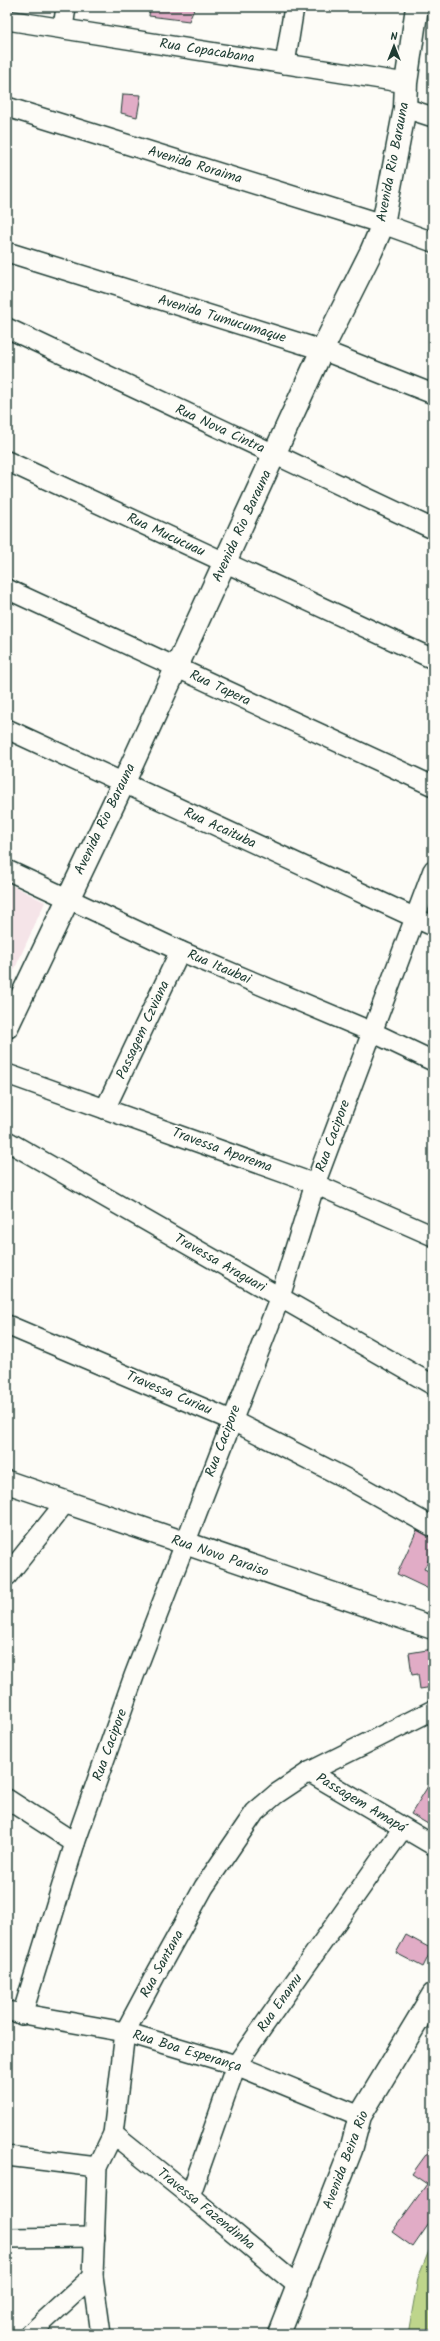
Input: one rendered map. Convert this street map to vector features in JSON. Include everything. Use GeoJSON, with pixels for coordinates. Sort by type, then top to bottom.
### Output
{"type":"FeatureCollection","features":[{"type":"Feature","properties":{"kind":"street"},"geometry":{"type":"LineString","coordinates":[[63,28],[66,7]]}},
{"type":"Feature","properties":{"kind":"street"},"geometry":{"type":"LineString","coordinates":[[285,64],[294,7]]}},
{"type":"Feature","properties":{"kind":"street","name":"Avenida Rio Barauna"},"geometry":{"type":"LineString","coordinates":[[7,1027],[123,784],[174,668],[275,456],[322,350],[372,252],[383,224],[405,108],[406,83],[417,7]]}},
{"type":"Feature","properties":{"kind":"street","name":"Rua Copacabana"},"geometry":{"type":"LineString","coordinates":[[7,20],[406,83]]}},
{"type":"Feature","properties":{"kind":"street","name":"Avenida Roraima"},"geometry":{"type":"LineString","coordinates":[[7,107],[383,224],[433,242]]}},
{"type":"Feature","properties":{"kind":"street"},"geometry":{"type":"LineString","coordinates":[[405,108],[433,117]]}},
{"type":"Feature","properties":{"kind":"street","name":"Avenida Tumucumaque"},"geometry":{"type":"LineString","coordinates":[[7,252],[322,350],[433,394]]}},
{"type":"Feature","properties":{"kind":"street","name":"Rua Nova Cintra"},"geometry":{"type":"LineString","coordinates":[[7,328],[275,456],[433,529]]}},
{"type":"Feature","properties":{"kind":"street","name":"Rua Mucucuau"},"geometry":{"type":"LineString","coordinates":[[7,461],[433,660]]}},
{"type":"Feature","properties":{"kind":"street","name":"Rua Tapera"},"geometry":{"type":"LineString","coordinates":[[7,589],[174,668],[433,786]]}},
{"type":"Feature","properties":{"kind":"street","name":"Rua Acaituba"},"geometry":{"type":"LineString","coordinates":[[7,729],[123,784],[433,926]]}},
{"type":"Feature","properties":{"kind":"street","name":"Rua Itaubai"},"geometry":{"type":"LineString","coordinates":[[7,870],[180,950],[372,1032],[433,1061]]}},
{"type":"Feature","properties":{"kind":"street","name":"Rua Cacipore"},"geometry":{"type":"LineString","coordinates":[[14,2013],[184,1544],[280,1297],[315,1184],[433,870]]}},
{"type":"Feature","properties":{"kind":"street","name":"Passagem Czviana"},"geometry":{"type":"LineString","coordinates":[[105,1109],[180,950]]}},
{"type":"Feature","properties":{"kind":"street","name":"Travessa Aporema"},"geometry":{"type":"LineString","coordinates":[[7,1074],[315,1184],[433,1236]]}},
{"type":"Feature","properties":{"kind":"street","name":"Travessa Araguari"},"geometry":{"type":"LineString","coordinates":[[7,1141],[433,1385]]}},
{"type":"Feature","properties":{"kind":"street","name":"Travessa Curiau"},"geometry":{"type":"LineString","coordinates":[[7,1325],[231,1420],[351,1481],[433,1527]]}},
{"type":"Feature","properties":{"kind":"street","name":"Rua Novo Paraiso"},"geometry":{"type":"LineString","coordinates":[[7,1482],[184,1544],[433,1628]]}},
{"type":"Feature","properties":{"kind":"street"},"geometry":{"type":"LineString","coordinates":[[7,1576],[65,1503]]}},
{"type":"Feature","properties":{"kind":"street","name":"Rua Santana"},"geometry":{"type":"LineString","coordinates":[[101,2334],[93,2276],[97,2168],[113,2134],[125,2032],[204,1887],[255,1812],[276,1794],[309,1772],[433,1710]]}},
{"type":"Feature","properties":{"kind":"street","name":"Passagem Amapá"},"geometry":{"type":"LineString","coordinates":[[309,1772],[433,1845]]}},
{"type":"Feature","properties":{"kind":"street"},"geometry":{"type":"LineString","coordinates":[[7,1800],[75,1843]]}},
{"type":"Feature","properties":{"kind":"street","name":"Rua Enamu"},"geometry":{"type":"LineString","coordinates":[[190,2196],[236,2065],[403,1828]]}},
{"type":"Feature","properties":{"kind":"street","name":"Avenida Beira Rio"},"geometry":{"type":"LineString","coordinates":[[279,2334],[350,2150],[360,2116],[433,1995]]}},
{"type":"Feature","properties":{"kind":"street","name":"Rua Boa Esperança"},"geometry":{"type":"LineString","coordinates":[[14,2013],[125,2032],[236,2065],[360,2116]]}},
{"type":"Feature","properties":{"kind":"street","name":"Travessa Fazendinha"},"geometry":{"type":"LineString","coordinates":[[113,2134],[298,2286]]}},
{"type":"Feature","properties":{"kind":"street"},"geometry":{"type":"LineString","coordinates":[[7,2156],[97,2168]]}},
{"type":"Feature","properties":{"kind":"street"},"geometry":{"type":"LineString","coordinates":[[7,2238],[95,2237]]}},
{"type":"Feature","properties":{"kind":"street"},"geometry":{"type":"LineString","coordinates":[[30,2334],[93,2276]]}},
{"type":"Feature","properties":{"kind":"shaded area"},"geometry":{"type":"Polygon","coordinates":[[[7,883],[45,902],[7,986],[7,883]]]}},
{"type":"Feature","properties":{"kind":"green space"},"geometry":{"type":"Polygon","coordinates":[[[433,2241],[433,2334],[408,2334],[418,2278],[433,2241]]]}},
{"type":"Feature","properties":{"kind":"building"},"geometry":{"type":"Polygon","coordinates":[[[150,7],[195,7],[189,21],[149,16],[150,7]]]}},
{"type":"Feature","properties":{"kind":"building"},"geometry":{"type":"Polygon","coordinates":[[[123,94],[141,95],[137,117],[121,113],[123,94]]]}},
{"type":"Feature","properties":{"kind":"building"},"geometry":{"type":"Polygon","coordinates":[[[417,1530],[433,1538],[433,1551],[424,1569],[433,1573],[433,1591],[397,1574],[417,1530]]]}},
{"type":"Feature","properties":{"kind":"building"},"geometry":{"type":"Polygon","coordinates":[[[433,1649],[433,1687],[420,1689],[418,1674],[412,1675],[409,1653],[433,1649]]]}},
{"type":"Feature","properties":{"kind":"building"},"geometry":{"type":"Polygon","coordinates":[[[433,1778],[433,1827],[411,1814],[433,1778]]]}},
{"type":"Feature","properties":{"kind":"building"},"geometry":{"type":"Polygon","coordinates":[[[406,1935],[432,1949],[423,1967],[396,1953],[406,1935]]]}},
{"type":"Feature","properties":{"kind":"building"},"geometry":{"type":"Polygon","coordinates":[[[433,2145],[433,2218],[413,2247],[392,2232],[427,2184],[412,2174],[433,2145]]]}}]}
